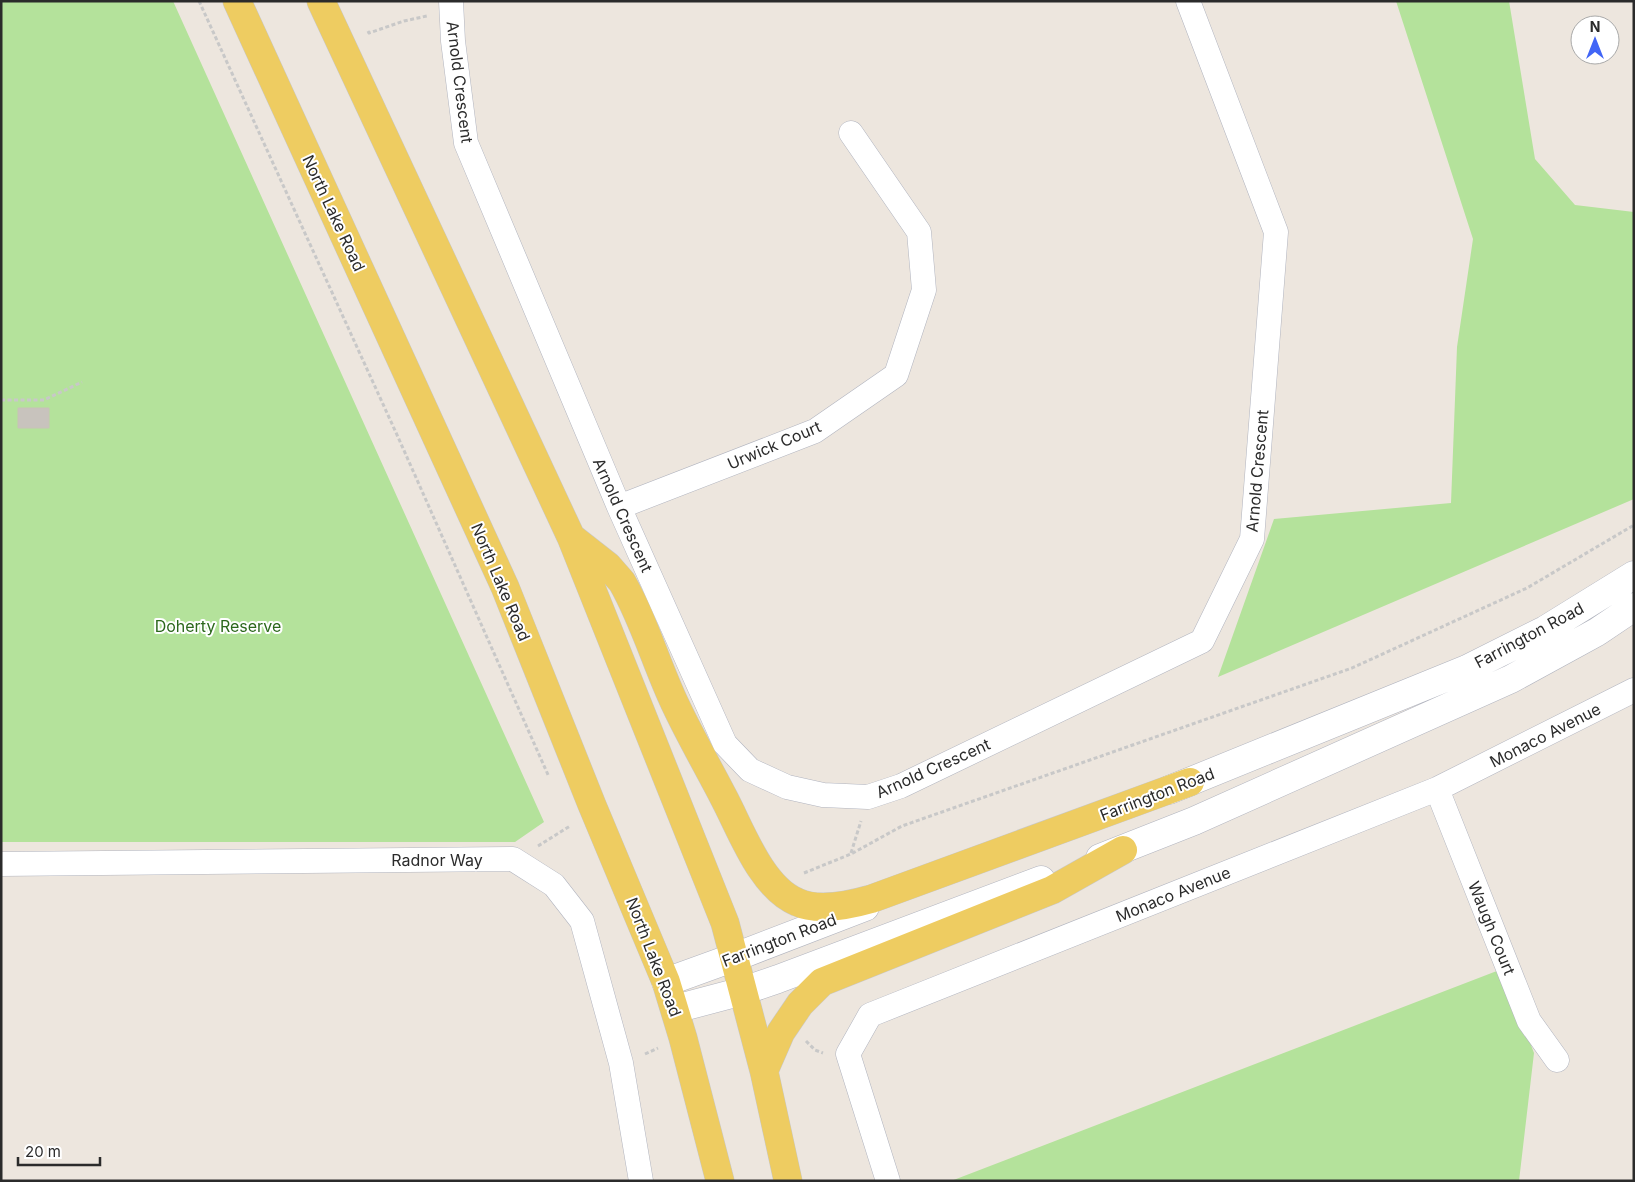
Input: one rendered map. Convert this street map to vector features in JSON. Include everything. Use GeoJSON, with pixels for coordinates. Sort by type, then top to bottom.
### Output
{"type":"FeatureCollection","features":[{"type":"Feature","properties":{"kind":"main road","name":"North Lake Road"},"geometry":{"type":"LineString","coordinates":[[237,1],[505,587],[592,806],[666,982],[684,1038],[720,1181]]}},
{"type":"Feature","properties":{"kind":"main road"},"geometry":{"type":"LineString","coordinates":[[321,1],[571,538],[725,923],[764,1071],[788,1181]]}},
{"type":"Feature","properties":{"kind":"main road"},"geometry":{"type":"LineString","coordinates":[[571,538],[608,566],[622,582],[675,703],[750,853],[778,890],[797,903],[821,907],[851,904],[871,899],[1190,782]]}},
{"type":"Feature","properties":{"kind":"main road","name":"Farrington Road"},"geometry":{"type":"LineString","coordinates":[[666,982],[735,958],[1190,782],[1467,669],[1545,630],[1634,575]]}},
{"type":"Feature","properties":{"kind":"main road","name":"Farrington Road"},"geometry":{"type":"LineString","coordinates":[[674,1009],[743,991],[1124,850],[1511,679],[1597,632],[1634,606]]}},
{"type":"Feature","properties":{"kind":"main road"},"geometry":{"type":"LineString","coordinates":[[764,1071],[781,1032],[800,1004],[822,982],[1052,890],[1124,850]]}},
{"type":"Feature","properties":{"kind":"street","name":"Arnold Crescent"},"geometry":{"type":"LineString","coordinates":[[451,6],[466,143],[618,507],[725,744],[750,770],[787,787],[823,795],[868,797],[901,786],[1202,641],[1252,539],[1276,232],[1188,1]]}},
{"type":"Feature","properties":{"kind":"street","name":"Urwick Court"},"geometry":{"type":"LineString","coordinates":[[618,507],[815,431],[896,375],[924,290],[919,232],[851,133]]}},
{"type":"Feature","properties":{"kind":"street","name":"Monaco Avenue"},"geometry":{"type":"LineString","coordinates":[[888,1181],[848,1054],[870,1015],[1437,790],[1634,690]]}},
{"type":"Feature","properties":{"kind":"street","name":"Waugh Court"},"geometry":{"type":"LineString","coordinates":[[1437,790],[1529,1021],[1557,1060]]}},
{"type":"Feature","properties":{"kind":"street","name":"Radnor Way"},"geometry":{"type":"LineString","coordinates":[[1,864],[513,859]]}},
{"type":"Feature","properties":{"kind":"street"},"geometry":{"type":"LineString","coordinates":[[513,859],[554,885],[582,921],[621,1063],[641,1181]]}},
{"type":"Feature","properties":{"kind":"path"},"geometry":{"type":"LineString","coordinates":[[199,1],[398,437],[551,782]]}},
{"type":"Feature","properties":{"kind":"path"},"geometry":{"type":"LineString","coordinates":[[365,25],[369,33],[451,6]]}},
{"type":"Feature","properties":{"kind":"path"},"geometry":{"type":"LineString","coordinates":[[1,400],[44,400],[82,382]]}},
{"type":"Feature","properties":{"kind":"path"},"geometry":{"type":"LineString","coordinates":[[778,890],[798,875],[851,854],[902,826],[1352,668],[1527,588],[1634,525]]}},
{"type":"Feature","properties":{"kind":"path"},"geometry":{"type":"LineString","coordinates":[[851,854],[868,797]]}},
{"type":"Feature","properties":{"kind":"path"},"geometry":{"type":"LineString","coordinates":[[513,859],[571,827],[567,818]]}},
{"type":"Feature","properties":{"kind":"path"},"geometry":{"type":"LineString","coordinates":[[621,1063],[684,1038]]}},
{"type":"Feature","properties":{"kind":"green space","name":"Doherty Reserve"},"geometry":{"type":"Polygon","coordinates":[[[1,1],[173,1],[544,822],[515,842],[1,842],[1,1]]]}},
{"type":"Feature","properties":{"kind":"green space"},"geometry":{"type":"Polygon","coordinates":[[[1396,1],[1509,1],[1535,159],[1575,205],[1634,212],[1634,499],[1218,677],[1274,519],[1451,503],[1457,347],[1473,239],[1396,1]]]}},
{"type":"Feature","properties":{"kind":"green space"},"geometry":{"type":"Polygon","coordinates":[[[1502,969],[1534,1053],[1519,1181],[951,1181],[1502,969]]]}},
{"type":"Feature","properties":{"kind":"building"},"geometry":{"type":"Polygon","coordinates":[[[18,408],[49,408],[49,428],[18,428],[18,408]]]}}]}
